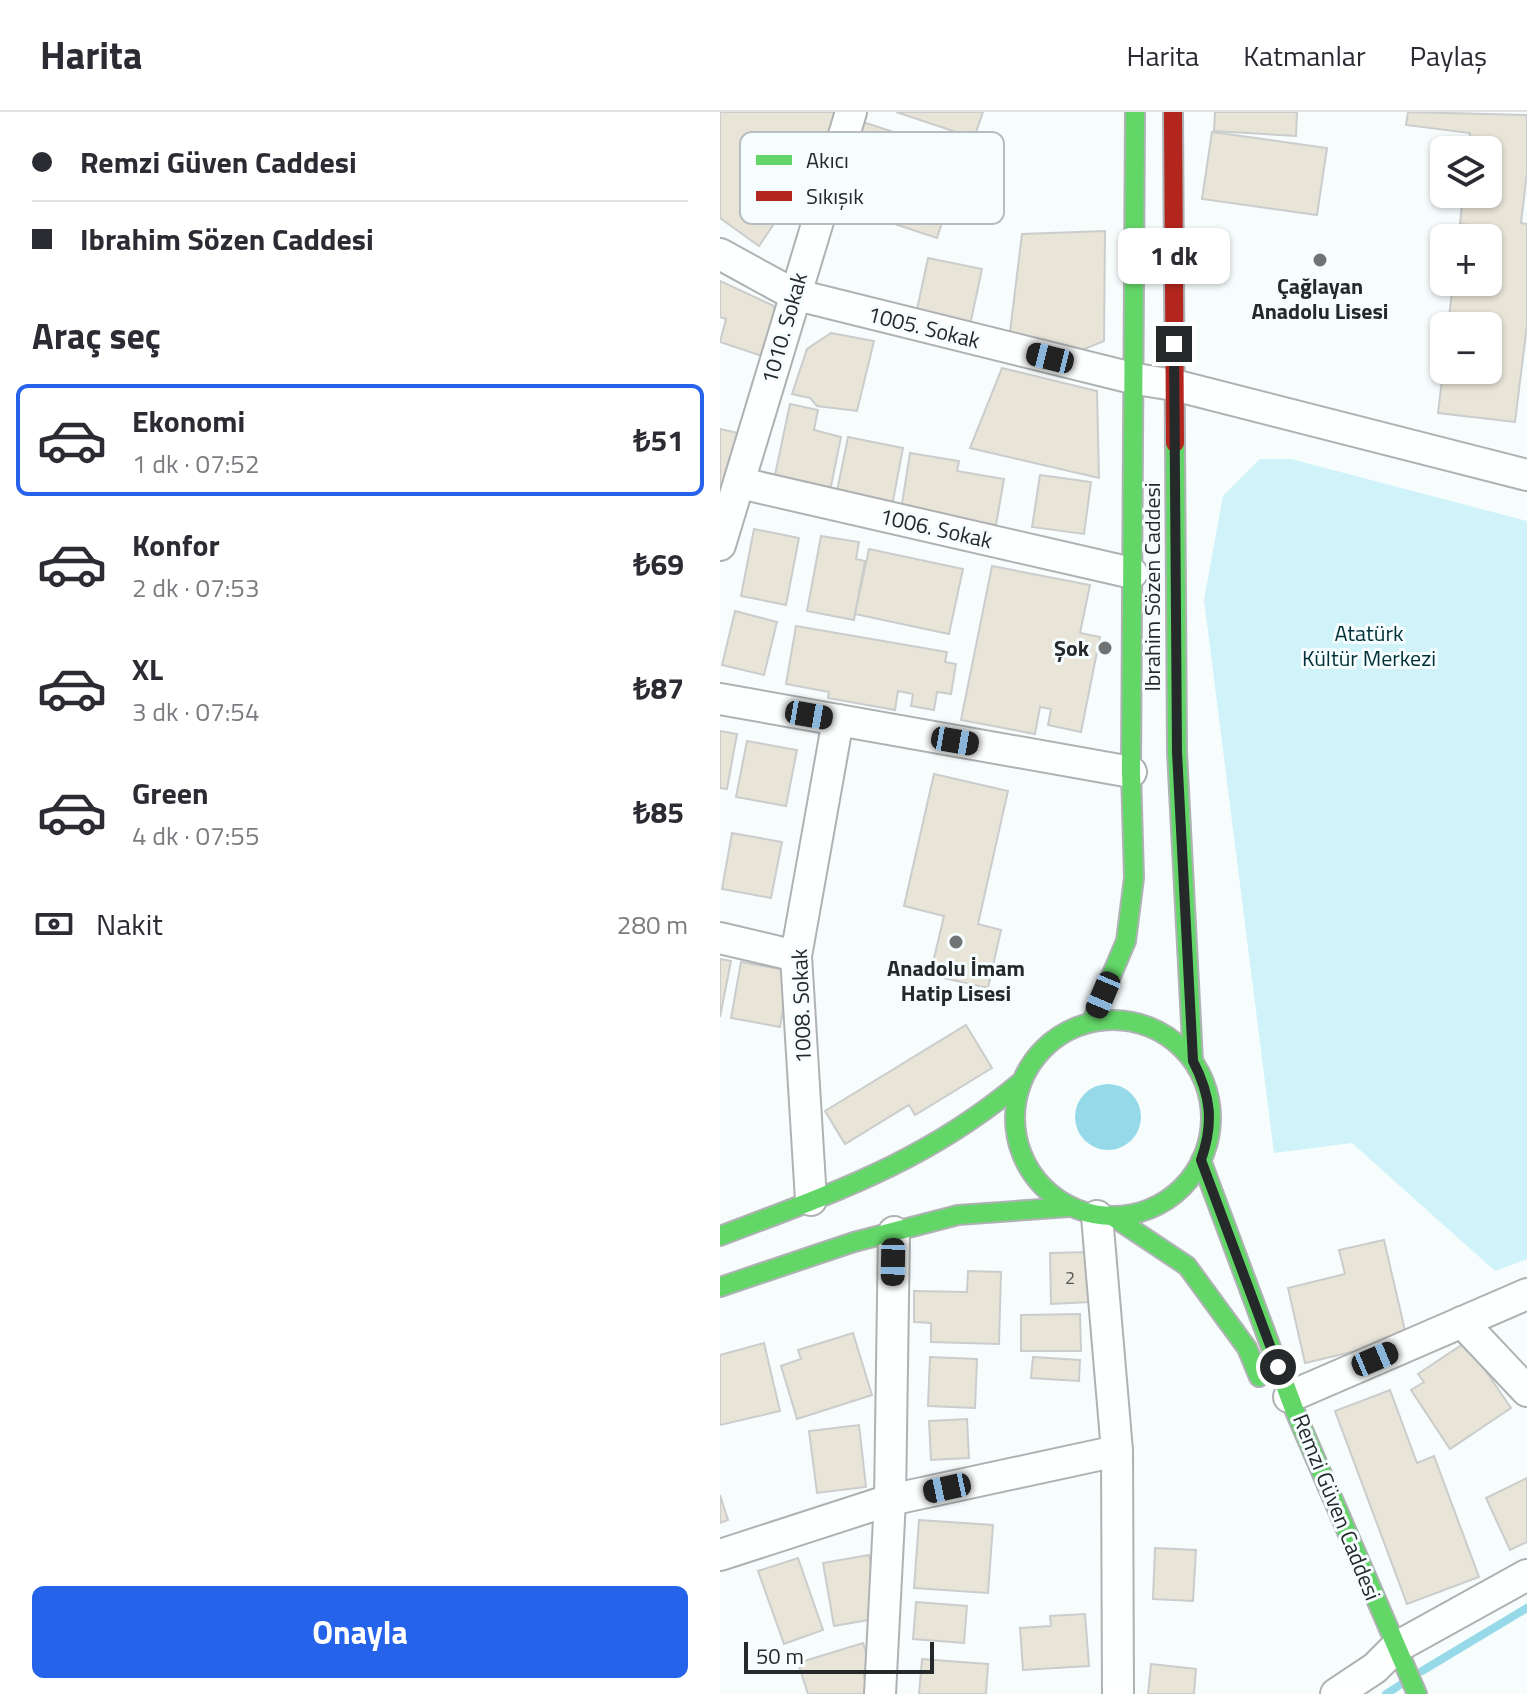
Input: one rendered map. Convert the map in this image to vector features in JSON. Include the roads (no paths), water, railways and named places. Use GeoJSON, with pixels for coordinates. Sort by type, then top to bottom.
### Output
{"type":"FeatureCollection","features":[{"type":"Feature","properties":{"kind":"main road","name":"Ibrahim Sözen Caddesi"},"geometry":{"type":"LineString","coordinates":[[1092,1021],[1126,941],[1134,878],[1131,772],[1136,379],[1135,112]]}},
{"type":"Feature","properties":{"kind":"main road","name":"Ibrahim Sözen Caddesi"},"geometry":{"type":"LineString","coordinates":[[1173,112],[1177,752],[1193,1061]]}},
{"type":"Feature","properties":{"kind":"main road"},"geometry":{"type":"LineString","coordinates":[[720,1287],[958,1215],[1093,1213],[1147,1211],[1169,1199],[1188,1181],[1201,1160],[1210,1136],[1211,1110],[1205,1084],[1193,1061],[1178,1044],[1159,1031],[1115,1019],[1092,1021],[1062,1033],[1037,1054],[1021,1082],[1014,1110],[1027,1167],[1045,1190],[1093,1213]]}},
{"type":"Feature","properties":{"kind":"main road"},"geometry":{"type":"LineString","coordinates":[[720,1236],[903,1166],[983,1117],[1021,1082]]}},
{"type":"Feature","properties":{"kind":"main road","name":"Remzi Güven Caddesi"},"geometry":{"type":"LineString","coordinates":[[1201,1160],[1277,1394],[1385,1664],[1417,1694]]}},
{"type":"Feature","properties":{"kind":"main road","name":"Remzi Güven Caddesi"},"geometry":{"type":"LineString","coordinates":[[1093,1213],[1187,1266],[1277,1394]]}},
{"type":"Feature","properties":{"kind":"street","name":"1010. Sokak"},"geometry":{"type":"LineString","coordinates":[[845,132],[851,112]]}},
{"type":"Feature","properties":{"kind":"street","name":"1010. Sokak"},"geometry":{"type":"LineString","coordinates":[[720,545],[815,224]]}},
{"type":"Feature","properties":{"kind":"street","name":"1005. Sokak"},"geometry":{"type":"LineString","coordinates":[[720,254],[793,294],[1136,379],[1174,385],[1527,475]]}},
{"type":"Feature","properties":{"kind":"street","name":"1006. Sokak"},"geometry":{"type":"LineString","coordinates":[[740,483],[1132,573]]}},
{"type":"Feature","properties":{"kind":"street"},"geometry":{"type":"LineString","coordinates":[[720,699],[1131,772]]}},
{"type":"Feature","properties":{"kind":"street","name":"1008. Sokak"},"geometry":{"type":"LineString","coordinates":[[811,1200],[796,956],[838,720]]}},
{"type":"Feature","properties":{"kind":"street"},"geometry":{"type":"LineString","coordinates":[[720,938],[796,956]]}},
{"type":"Feature","properties":{"kind":"street"},"geometry":{"type":"LineString","coordinates":[[1093,1213],[1117,1451],[1118,1694]]}},
{"type":"Feature","properties":{"kind":"street"},"geometry":{"type":"LineString","coordinates":[[880,1694],[890,1500],[894,1232]]}},
{"type":"Feature","properties":{"kind":"street"},"geometry":{"type":"LineString","coordinates":[[1277,1394],[1527,1294]]}},
{"type":"Feature","properties":{"kind":"street"},"geometry":{"type":"LineString","coordinates":[[1462,1322],[1527,1391]]}},
{"type":"Feature","properties":{"kind":"street"},"geometry":{"type":"LineString","coordinates":[[720,1555],[890,1500],[1117,1451]]}},
{"type":"Feature","properties":{"kind":"street"},"geometry":{"type":"LineString","coordinates":[[1336,1694],[1527,1576]]}},
{"type":"Feature","properties":{"kind":"water"},"geometry":{"type":"Polygon","coordinates":[[[1108,1084],[1131,1094],[1141,1117],[1131,1140],[1108,1150],[1085,1140],[1075,1117],[1085,1094],[1108,1084]]]}},
{"type":"Feature","properties":{"kind":"waterway"},"geometry":{"type":"LineString","coordinates":[[1422,1671],[1527,1608]]}},
{"type":"Feature","properties":{"kind":"waterway"},"geometry":{"type":"LineString","coordinates":[[1386,1694],[1400,1685]]}},
{"type":"Feature","properties":{"kind":"place","name":"Çağlayan Anadolu Lisesi"},"geometry":{"type":"Point","coordinates":[1320,260]}},
{"type":"Feature","properties":{"kind":"place","name":"Şok"},"geometry":{"type":"Point","coordinates":[1105,648]}},
{"type":"Feature","properties":{"kind":"place","name":"Anadolu İmam Hatip Lisesi"},"geometry":{"type":"Point","coordinates":[956,942]}},
{"type":"Feature","properties":{"kind":"park label","name":"Atatürk Kültür Merkezi"},"geometry":{"type":"Point","coordinates":[1369,646]}}]}
